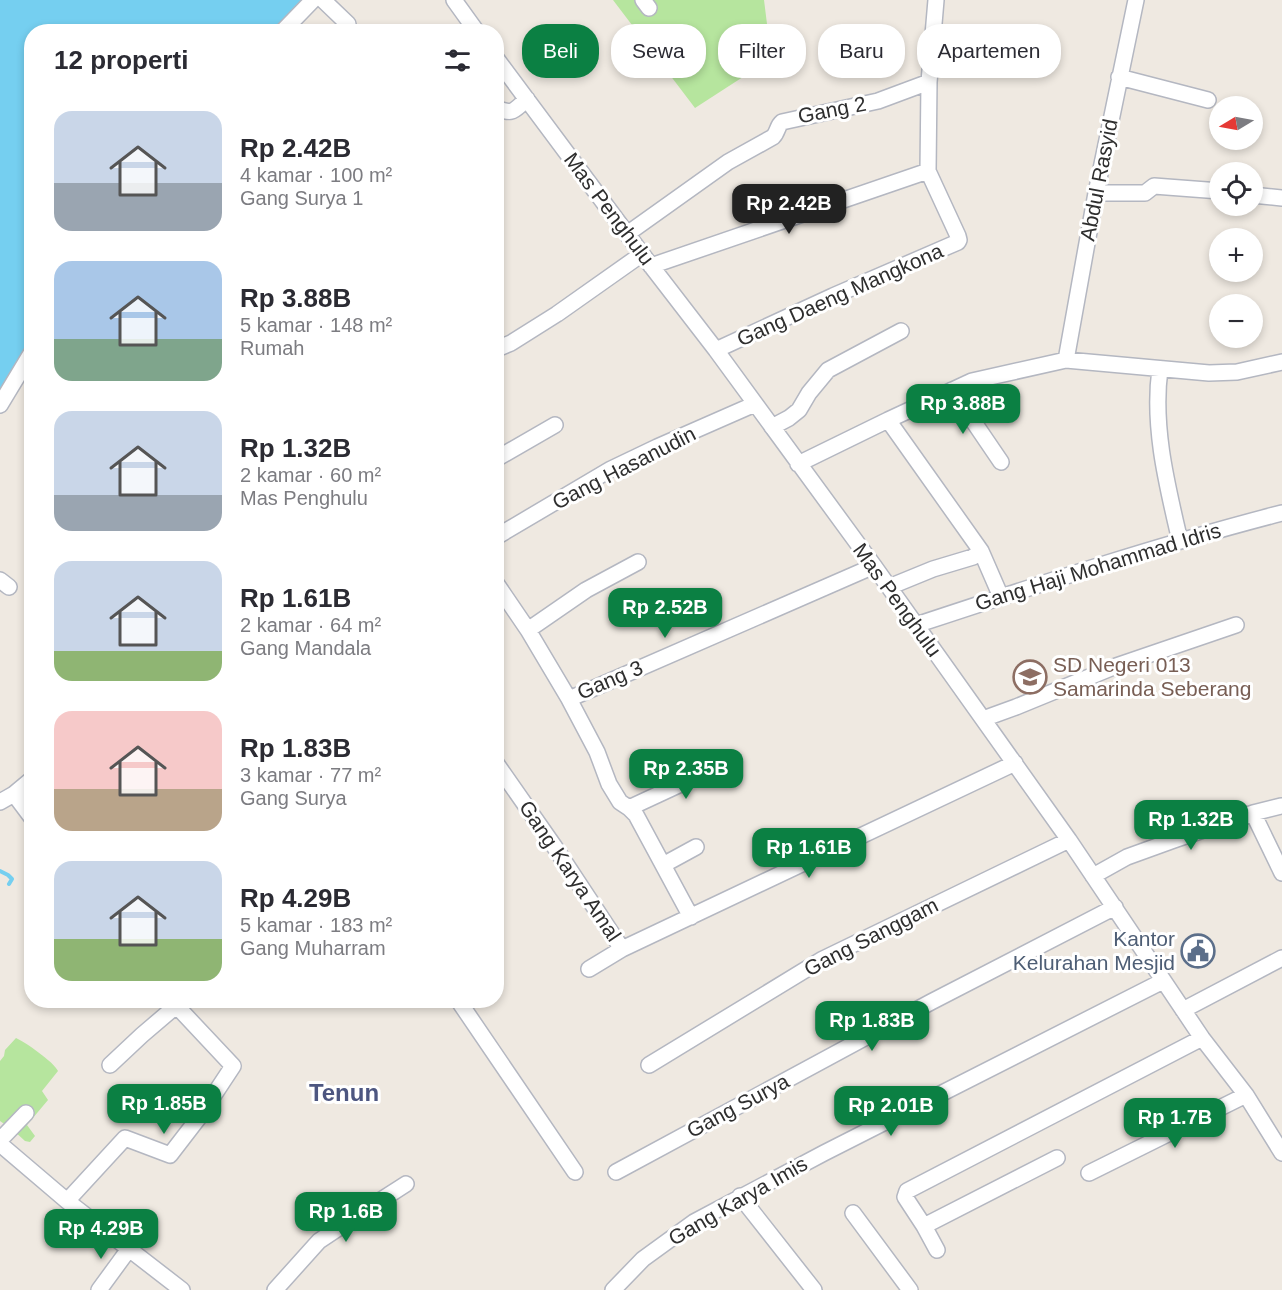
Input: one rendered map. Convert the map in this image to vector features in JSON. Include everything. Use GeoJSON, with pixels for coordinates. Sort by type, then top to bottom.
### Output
{"type":"FeatureCollection","features":[{"type":"Feature","properties":{"kind":"street"},"geometry":{"type":"LineString","coordinates":[[290,24],[313,0]]}},
{"type":"Feature","properties":{"kind":"street"},"geometry":{"type":"LineString","coordinates":[[323,0],[348,24]]}},
{"type":"Feature","properties":{"kind":"street"},"geometry":{"type":"LineString","coordinates":[[454,0],[471,24]]}},
{"type":"Feature","properties":{"kind":"street"},"geometry":{"type":"LineString","coordinates":[[504,345],[537,327],[609,278],[646,260],[928,171],[929,82],[936,0]]}},
{"type":"Feature","properties":{"kind":"street","name":"Abdul Rasyid"},"geometry":{"type":"LineString","coordinates":[[1066,360],[1096,193],[1136,0]]}},
{"type":"Feature","properties":{"kind":"street","name":"Mas Penghulu"},"geometry":{"type":"LineString","coordinates":[[504,73],[521,104],[627,234],[716,350],[874,566],[1069,840],[1202,1038],[1246,1095],[1282,1153]]}},
{"type":"Feature","properties":{"kind":"street"},"geometry":{"type":"LineString","coordinates":[[1119,77],[1208,100]]}},
{"type":"Feature","properties":{"kind":"street","name":"Gang 2"},"geometry":{"type":"LineString","coordinates":[[627,234],[728,162],[773,137],[777,134],[779,124],[782,122],[878,101],[929,82]]}},
{"type":"Feature","properties":{"kind":"street"},"geometry":{"type":"LineString","coordinates":[[504,111],[507,112],[521,104]]}},
{"type":"Feature","properties":{"kind":"street","name":"Gang Daeng Mangkona"},"geometry":{"type":"LineString","coordinates":[[716,350],[843,291],[958,242],[958,236],[928,171]]}},
{"type":"Feature","properties":{"kind":"street"},"geometry":{"type":"LineString","coordinates":[[1096,193],[1145,193],[1154,186],[1209,190]]}},
{"type":"Feature","properties":{"kind":"street"},"geometry":{"type":"LineString","coordinates":[[1263,196],[1282,198]]}},
{"type":"Feature","properties":{"kind":"street"},"geometry":{"type":"LineString","coordinates":[[772,428],[799,410],[809,393],[828,370],[900,331]]}},
{"type":"Feature","properties":{"kind":"street"},"geometry":{"type":"LineString","coordinates":[[798,464],[972,381],[1066,360],[1209,373],[1237,372],[1282,362]]}},
{"type":"Feature","properties":{"kind":"street"},"geometry":{"type":"LineString","coordinates":[[0,405],[24,365]]}},
{"type":"Feature","properties":{"kind":"street"},"geometry":{"type":"LineString","coordinates":[[1160,369],[1159,433],[1180,541]]}},
{"type":"Feature","properties":{"kind":"street"},"geometry":{"type":"LineString","coordinates":[[952,390],[1000,462]]}},
{"type":"Feature","properties":{"kind":"street","name":"Gang Hasanudin"},"geometry":{"type":"LineString","coordinates":[[504,532],[611,469],[755,404]]}},
{"type":"Feature","properties":{"kind":"street"},"geometry":{"type":"LineString","coordinates":[[888,420],[981,551],[1001,597]]}},
{"type":"Feature","properties":{"kind":"street"},"geometry":{"type":"LineString","coordinates":[[504,454],[555,425]]}},
{"type":"Feature","properties":{"kind":"street","name":"Gang Haji Mohammad Idris"},"geometry":{"type":"LineString","coordinates":[[916,625],[1105,563],[1282,513]]}},
{"type":"Feature","properties":{"kind":"street"},"geometry":{"type":"LineString","coordinates":[[889,587],[933,569],[973,557],[981,551]]}},
{"type":"Feature","properties":{"kind":"street"},"geometry":{"type":"LineString","coordinates":[[528,630],[586,591],[638,562]]}},
{"type":"Feature","properties":{"kind":"street","name":"Gang 3"},"geometry":{"type":"LineString","coordinates":[[504,595],[570,699],[874,566]]}},
{"type":"Feature","properties":{"kind":"street"},"geometry":{"type":"LineString","coordinates":[[983,718],[1116,666],[1236,625]]}},
{"type":"Feature","properties":{"kind":"street"},"geometry":{"type":"LineString","coordinates":[[570,699],[597,752],[609,784],[620,802],[636,815],[692,917]]}},
{"type":"Feature","properties":{"kind":"street"},"geometry":{"type":"LineString","coordinates":[[629,808],[728,762]]}},
{"type":"Feature","properties":{"kind":"street"},"geometry":{"type":"LineString","coordinates":[[589,969],[622,949],[1015,763]]}},
{"type":"Feature","properties":{"kind":"street","name":"Gang Karya Amal"},"geometry":{"type":"LineString","coordinates":[[504,774],[622,949]]}},
{"type":"Feature","properties":{"kind":"street"},"geometry":{"type":"LineString","coordinates":[[0,802],[24,786]]}},
{"type":"Feature","properties":{"kind":"street"},"geometry":{"type":"LineString","coordinates":[[14,794],[24,807]]}},
{"type":"Feature","properties":{"kind":"street"},"geometry":{"type":"LineString","coordinates":[[1093,876],[1128,857],[1253,813],[1281,806]]}},
{"type":"Feature","properties":{"kind":"street"},"geometry":{"type":"LineString","coordinates":[[1253,813],[1282,873]]}},
{"type":"Feature","properties":{"kind":"street","name":"Gang Sanggam"},"geometry":{"type":"LineString","coordinates":[[649,1065],[823,959],[1069,840]]}},
{"type":"Feature","properties":{"kind":"street"},"geometry":{"type":"LineString","coordinates":[[663,865],[696,847]]}},
{"type":"Feature","properties":{"kind":"street","name":"Gang Surya"},"geometry":{"type":"LineString","coordinates":[[616,1172],[931,1002],[1115,907]]}},
{"type":"Feature","properties":{"kind":"street"},"geometry":{"type":"LineString","coordinates":[[1183,1010],[1282,958]]}},
{"type":"Feature","properties":{"kind":"street","name":"Gang Karya Imis"},"geometry":{"type":"LineString","coordinates":[[613,1290],[651,1253],[694,1222],[740,1196],[1163,981]]}},
{"type":"Feature","properties":{"kind":"street"},"geometry":{"type":"LineString","coordinates":[[110,1065],[169,1008]]}},
{"type":"Feature","properties":{"kind":"street"},"geometry":{"type":"LineString","coordinates":[[67,1201],[125,1138],[170,1155],[200,1116],[233,1066],[179,1008]]}},
{"type":"Feature","properties":{"kind":"street"},"geometry":{"type":"LineString","coordinates":[[463,1008],[575,1172]]}},
{"type":"Feature","properties":{"kind":"street"},"geometry":{"type":"LineString","coordinates":[[937,1250],[905,1197],[907,1191],[1202,1038]]}},
{"type":"Feature","properties":{"kind":"street"},"geometry":{"type":"LineString","coordinates":[[1089,1173],[1246,1095]]}},
{"type":"Feature","properties":{"kind":"street"},"geometry":{"type":"LineString","coordinates":[[0,1140],[26,1113]]}},
{"type":"Feature","properties":{"kind":"street"},"geometry":{"type":"LineString","coordinates":[[0,1144],[67,1201],[182,1290]]}},
{"type":"Feature","properties":{"kind":"street"},"geometry":{"type":"LineString","coordinates":[[924,1226],[1057,1158]]}},
{"type":"Feature","properties":{"kind":"street"},"geometry":{"type":"LineString","coordinates":[[275,1290],[319,1241],[406,1185]]}},
{"type":"Feature","properties":{"kind":"street"},"geometry":{"type":"LineString","coordinates":[[740,1196],[814,1290]]}},
{"type":"Feature","properties":{"kind":"street"},"geometry":{"type":"LineString","coordinates":[[853,1213],[910,1290]]}},
{"type":"Feature","properties":{"kind":"street"},"geometry":{"type":"LineString","coordinates":[[99,1290],[129,1249]]}},
{"type":"Feature","properties":{"kind":"green space"},"geometry":{"type":"Polygon","coordinates":[[[613,0],[764,0],[767,24],[718,24],[718,78],[741,78],[695,108],[672,78],[706,78],[706,24],[631,24],[613,0]]]}},
{"type":"Feature","properties":{"kind":"green space"},"geometry":{"type":"Polygon","coordinates":[[[16,1038],[45,1058],[58,1071],[42,1091],[48,1100],[27,1125],[35,1136],[30,1142],[25,1141],[0,1121],[0,1061],[5,1050],[16,1038]]]}},
{"type":"Feature","properties":{"kind":"water"},"geometry":{"type":"Polygon","coordinates":[[[0,0],[308,0],[286,24],[24,24],[24,356],[0,398],[0,0]]]}},
{"type":"Feature","properties":{"kind":"waterway"},"geometry":{"type":"LineString","coordinates":[[0,871],[12,879],[9,884]]}},
{"type":"Feature","properties":{"kind":"place","name":"SD Negeri 013 Samarinda Seberang"},"geometry":{"type":"Point","coordinates":[1030,677]}},
{"type":"Feature","properties":{"kind":"place","name":"Kantor Kelurahan Mesjid"},"geometry":{"type":"Point","coordinates":[1198,951]}},
{"type":"Feature","properties":{"kind":"district","name":"Tenun"},"geometry":{"type":"Point","coordinates":[344,1093]}}]}
